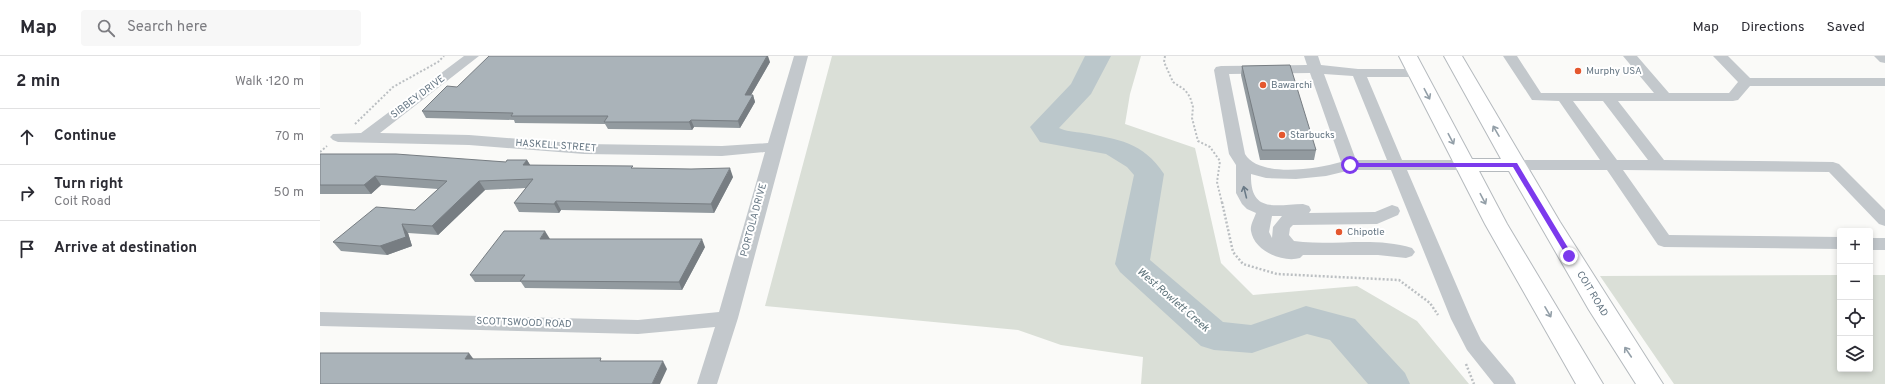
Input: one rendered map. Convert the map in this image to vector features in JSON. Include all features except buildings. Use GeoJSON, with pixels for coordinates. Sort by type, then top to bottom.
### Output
{"type":"FeatureCollection","features":[{"type":"Feature","properties":{"kind":"main road"},"geometry":{"type":"LineString","coordinates":[[1408,56],[1496,224],[1590,384]]}},
{"type":"Feature","properties":{"kind":"main road","name":"COIT ROAD"},"geometry":{"type":"LineString","coordinates":[[1453,56],[1515,165],[1614,330],[1650,384]]}},
{"type":"Feature","properties":{"kind":"main road"},"geometry":{"type":"LineString","coordinates":[[1465,165],[1515,165]]}},
{"type":"Feature","properties":{"kind":"street","name":"SIBBEY DRIVE"},"geometry":{"type":"LineString","coordinates":[[364,138],[472,56]]}},
{"type":"Feature","properties":{"kind":"street","name":"PORTOLA DRIVE"},"geometry":{"type":"LineString","coordinates":[[707,384],[728,318],[800,56]]}},
{"type":"Feature","properties":{"kind":"street"},"geometry":{"type":"LineString","coordinates":[[1510,56],[1538,97],[1734,97],[1746,82]]}},
{"type":"Feature","properties":{"kind":"street"},"geometry":{"type":"LineString","coordinates":[[1630,56],[1666,98]]}},
{"type":"Feature","properties":{"kind":"street"},"geometry":{"type":"LineString","coordinates":[[1720,56],[1746,82],[1885,82]]}},
{"type":"Feature","properties":{"kind":"street"},"geometry":{"type":"LineString","coordinates":[[1881,56],[1885,59]]}},
{"type":"Feature","properties":{"kind":"street"},"geometry":{"type":"LineString","coordinates":[[1416,73],[1358,73],[1335,70],[1313,63],[1221,70],[1237,154],[1244,164],[1262,173],[1318,173],[1350,165],[1465,165]]}},
{"type":"Feature","properties":{"kind":"street"},"geometry":{"type":"LineString","coordinates":[[1313,63],[1350,165]]}},
{"type":"Feature","properties":{"kind":"street"},"geometry":{"type":"LineString","coordinates":[[1358,73],[1432,251],[1474,345],[1506,384]]}},
{"type":"Feature","properties":{"kind":"street"},"geometry":{"type":"LineString","coordinates":[[1563,97],[1664,241],[1837,244]]}},
{"type":"Feature","properties":{"kind":"street"},"geometry":{"type":"LineString","coordinates":[[1607,97],[1660,165]]}},
{"type":"Feature","properties":{"kind":"street","name":"HASKELL STREET"},"geometry":{"type":"LineString","coordinates":[[338,137],[469,140],[584,150],[722,151],[774,147]]}},
{"type":"Feature","properties":{"kind":"street"},"geometry":{"type":"LineString","coordinates":[[1244,164],[1244,192],[1248,200],[1256,206],[1266,210],[1415,211]]}},
{"type":"Feature","properties":{"kind":"street"},"geometry":{"type":"LineString","coordinates":[[1515,165],[1660,165],[1833,168],[1885,220]]}},
{"type":"Feature","properties":{"kind":"street"},"geometry":{"type":"LineString","coordinates":[[1266,210],[1260,227],[1262,236],[1271,247],[1287,254],[1304,256],[1385,255],[1406,252],[1432,251]]}},
{"type":"Feature","properties":{"kind":"street"},"geometry":{"type":"LineString","coordinates":[[1392,211],[1377,218],[1289,219],[1284,222],[1279,230],[1280,237],[1284,243],[1292,247],[1306,249],[1387,248],[1406,252]]}},
{"type":"Feature","properties":{"kind":"street"},"geometry":{"type":"LineString","coordinates":[[1873,244],[1885,244]]}},
{"type":"Feature","properties":{"kind":"street","name":"SCOTTSWOOD ROAD"},"geometry":{"type":"LineString","coordinates":[[320,319],[638,326],[728,318]]}},
{"type":"Feature","properties":{"kind":"path"},"geometry":{"type":"LineString","coordinates":[[320,152],[369,112],[382,96],[393,87],[438,62],[444,56]]}},
{"type":"Feature","properties":{"kind":"shaded area"},"geometry":{"type":"Polygon","coordinates":[[[832,56],[1141,56],[1130,94],[1125,124],[1195,148],[1221,263],[1253,295],[1357,286],[1417,321],[1469,384],[1141,384],[1143,357],[1061,345],[1018,330],[765,306],[832,56]]]}},
{"type":"Feature","properties":{"kind":"shaded area"},"geometry":{"type":"Polygon","coordinates":[[[1837,275],[1837,372],[1873,372],[1873,275],[1885,275],[1885,384],[1674,384],[1600,276],[1837,275]]]}},
{"type":"Feature","properties":{"kind":"waterway","name":"West Rowlett Creek"},"geometry":{"type":"LineString","coordinates":[[1098,56],[1082,88],[1044,127],[1050,136],[1115,147],[1137,161],[1149,174],[1132,264],[1214,336],[1252,339],[1306,320],[1342,329],[1391,384]]}},
{"type":"Feature","properties":{"kind":"place","name":"Murphy USA"},"geometry":{"type":"Point","coordinates":[1578,71]}},
{"type":"Feature","properties":{"kind":"place","name":"Bawarchi"},"geometry":{"type":"Point","coordinates":[1263,85]}},
{"type":"Feature","properties":{"kind":"place","name":"Starbucks"},"geometry":{"type":"Point","coordinates":[1282,135]}},
{"type":"Feature","properties":{"kind":"place","name":"Chipotle"},"geometry":{"type":"Point","coordinates":[1339,232]}},
{"type":"Feature","properties":{"kind":"route"},"geometry":{"type":"LineString","coordinates":[[1350,165],[1515,165],[1569,256]]}}]}
